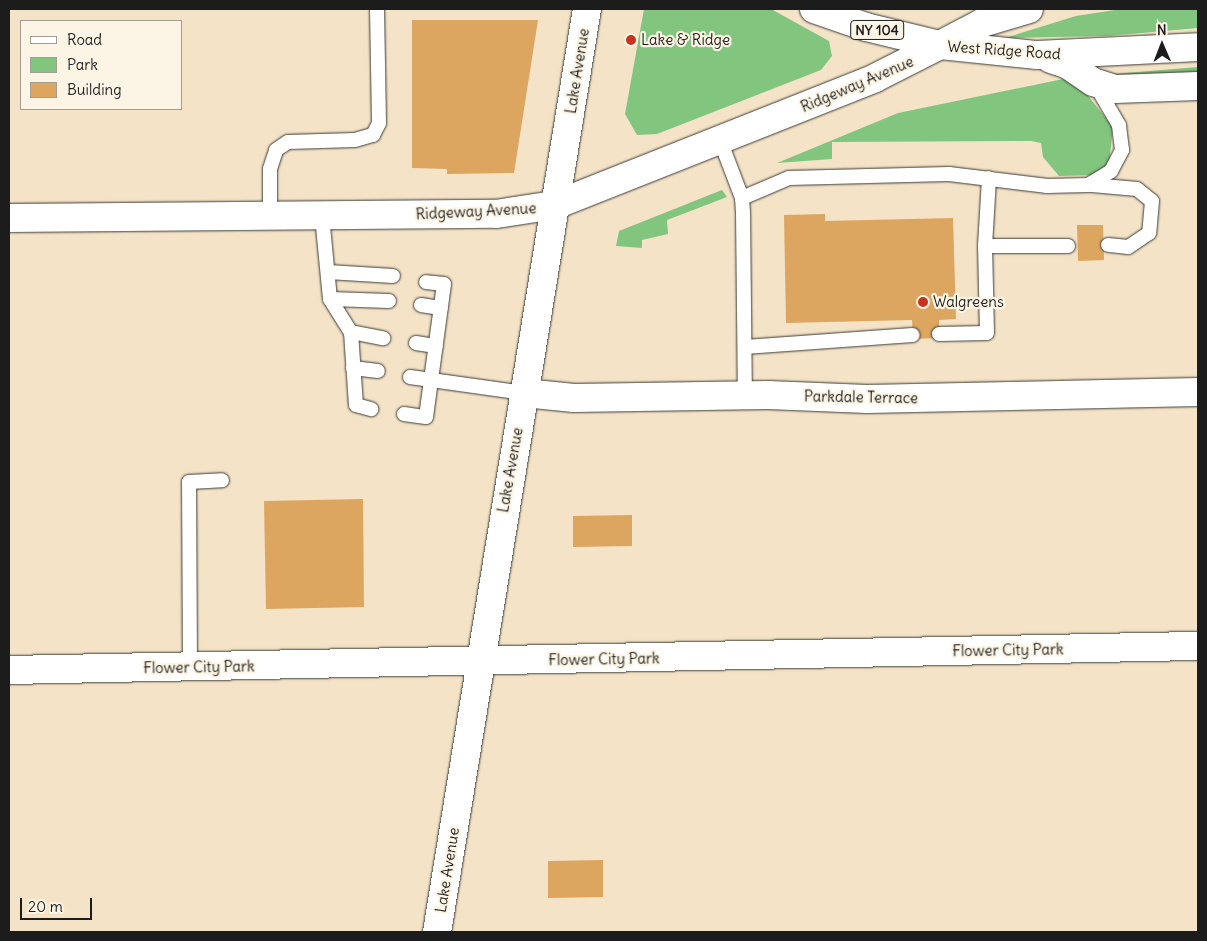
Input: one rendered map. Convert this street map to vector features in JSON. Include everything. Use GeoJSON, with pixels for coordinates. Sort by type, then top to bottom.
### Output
{"type":"FeatureCollection","features":[{"type":"Feature","properties":{"kind":"main road","name":"Lake Avenue"},"geometry":{"type":"LineString","coordinates":[[437,932],[587,9]]}},
{"type":"Feature","properties":{"kind":"main road","name":"West Ridge Road"},"geometry":{"type":"LineString","coordinates":[[814,9],[866,27],[940,45],[1037,55],[1198,47]]}},
{"type":"Feature","properties":{"kind":"main road","name":"Ridgeway Avenue"},"geometry":{"type":"LineString","coordinates":[[9,218],[496,214],[555,205],[875,78],[982,23],[1029,9]]}},
{"type":"Feature","properties":{"kind":"main road"},"geometry":{"type":"LineString","coordinates":[[1037,55],[1068,65],[1092,82],[1115,89],[1198,86]]}},
{"type":"Feature","properties":{"kind":"main road","name":"Parkdale Terrace"},"geometry":{"type":"LineString","coordinates":[[524,393],[574,398],[745,395],[867,398],[1198,392]]}},
{"type":"Feature","properties":{"kind":"main road","name":"Flower City Park"},"geometry":{"type":"LineString","coordinates":[[9,670],[480,662],[1198,646]]}},
{"type":"Feature","properties":{"kind":"lane"},"geometry":{"type":"LineString","coordinates":[[270,215],[270,169],[276,150],[288,142],[355,140],[373,135],[379,123],[377,9]]}},
{"type":"Feature","properties":{"kind":"lane"},"geometry":{"type":"LineString","coordinates":[[1088,185],[1104,177],[1117,165],[1122,142],[1111,107],[1092,82]]}},
{"type":"Feature","properties":{"kind":"lane"},"geometry":{"type":"LineString","coordinates":[[720,140],[742,198],[745,395]]}},
{"type":"Feature","properties":{"kind":"lane"},"geometry":{"type":"LineString","coordinates":[[742,198],[790,178],[949,174],[1047,186],[1122,185],[1137,189],[1152,201],[1149,233],[1128,247],[1108,245]]}},
{"type":"Feature","properties":{"kind":"lane"},"geometry":{"type":"LineString","coordinates":[[939,334],[987,333],[985,246],[989,178]]}},
{"type":"Feature","properties":{"kind":"lane"},"geometry":{"type":"LineString","coordinates":[[322,216],[330,298],[351,332],[356,405],[371,409]]}},
{"type":"Feature","properties":{"kind":"lane"},"geometry":{"type":"LineString","coordinates":[[985,246],[1068,246]]}},
{"type":"Feature","properties":{"kind":"lane"},"geometry":{"type":"LineString","coordinates":[[328,272],[393,276]]}},
{"type":"Feature","properties":{"kind":"lane"},"geometry":{"type":"LineString","coordinates":[[404,414],[426,417],[444,284],[426,282]]}},
{"type":"Feature","properties":{"kind":"lane"},"geometry":{"type":"LineString","coordinates":[[330,298],[389,301]]}},
{"type":"Feature","properties":{"kind":"lane"},"geometry":{"type":"LineString","coordinates":[[421,305],[441,308]]}},
{"type":"Feature","properties":{"kind":"lane"},"geometry":{"type":"LineString","coordinates":[[351,332],[383,338]]}},
{"type":"Feature","properties":{"kind":"lane"},"geometry":{"type":"LineString","coordinates":[[745,347],[913,335]]}},
{"type":"Feature","properties":{"kind":"lane"},"geometry":{"type":"LineString","coordinates":[[416,344],[436,346]]}},
{"type":"Feature","properties":{"kind":"lane"},"geometry":{"type":"LineString","coordinates":[[352,368],[378,371]]}},
{"type":"Feature","properties":{"kind":"lane"},"geometry":{"type":"LineString","coordinates":[[410,377],[524,393]]}},
{"type":"Feature","properties":{"kind":"lane"},"geometry":{"type":"LineString","coordinates":[[190,667],[190,482],[222,480]]}},
{"type":"Feature","properties":{"kind":"green space"},"geometry":{"type":"Polygon","coordinates":[[[644,9],[771,9],[829,41],[832,56],[821,70],[657,134],[637,135],[625,114],[644,9]]]}},
{"type":"Feature","properties":{"kind":"green space"},"geometry":{"type":"Polygon","coordinates":[[[1121,9],[1198,9],[1198,28],[1107,36],[1005,38],[1076,16],[1121,9]]]}},
{"type":"Feature","properties":{"kind":"green space"},"geometry":{"type":"Polygon","coordinates":[[[1198,67],[1198,76],[1112,78],[1113,74],[1198,67]]]}},
{"type":"Feature","properties":{"kind":"green space"},"geometry":{"type":"Polygon","coordinates":[[[1073,77],[1113,127],[1109,165],[1096,175],[1059,176],[1043,157],[1041,143],[1031,141],[832,142],[832,159],[777,163],[898,113],[1073,77]]]}},
{"type":"Feature","properties":{"kind":"green space"},"geometry":{"type":"Polygon","coordinates":[[[722,190],[727,197],[667,220],[668,234],[642,240],[642,248],[616,246],[619,231],[722,190]]]}},
{"type":"Feature","properties":{"kind":"building"},"geometry":{"type":"Polygon","coordinates":[[[412,20],[538,20],[514,173],[447,174],[447,169],[412,168],[412,20]]]}},
{"type":"Feature","properties":{"kind":"building","name":"Walgreens"},"geometry":{"type":"Polygon","coordinates":[[[825,214],[825,221],[953,218],[956,319],[939,320],[939,338],[913,339],[912,320],[786,323],[784,215],[825,214]]]}},
{"type":"Feature","properties":{"kind":"building"},"geometry":{"type":"Polygon","coordinates":[[[1077,225],[1103,225],[1104,260],[1078,261],[1077,225]]]}},
{"type":"Feature","properties":{"kind":"building"},"geometry":{"type":"Polygon","coordinates":[[[363,499],[364,607],[266,609],[264,501],[363,499]]]}},
{"type":"Feature","properties":{"kind":"building"},"geometry":{"type":"Polygon","coordinates":[[[632,515],[632,546],[573,547],[573,516],[632,515]]]}},
{"type":"Feature","properties":{"kind":"building"},"geometry":{"type":"Polygon","coordinates":[[[603,860],[603,897],[548,898],[548,861],[603,860]]]}},
{"type":"Feature","properties":{"kind":"place","name":"Lake & Ridge"},"geometry":{"type":"Point","coordinates":[631,40]}},
{"type":"Feature","properties":{"kind":"place","name":"Walgreens"},"geometry":{"type":"Point","coordinates":[923,302]}}]}
